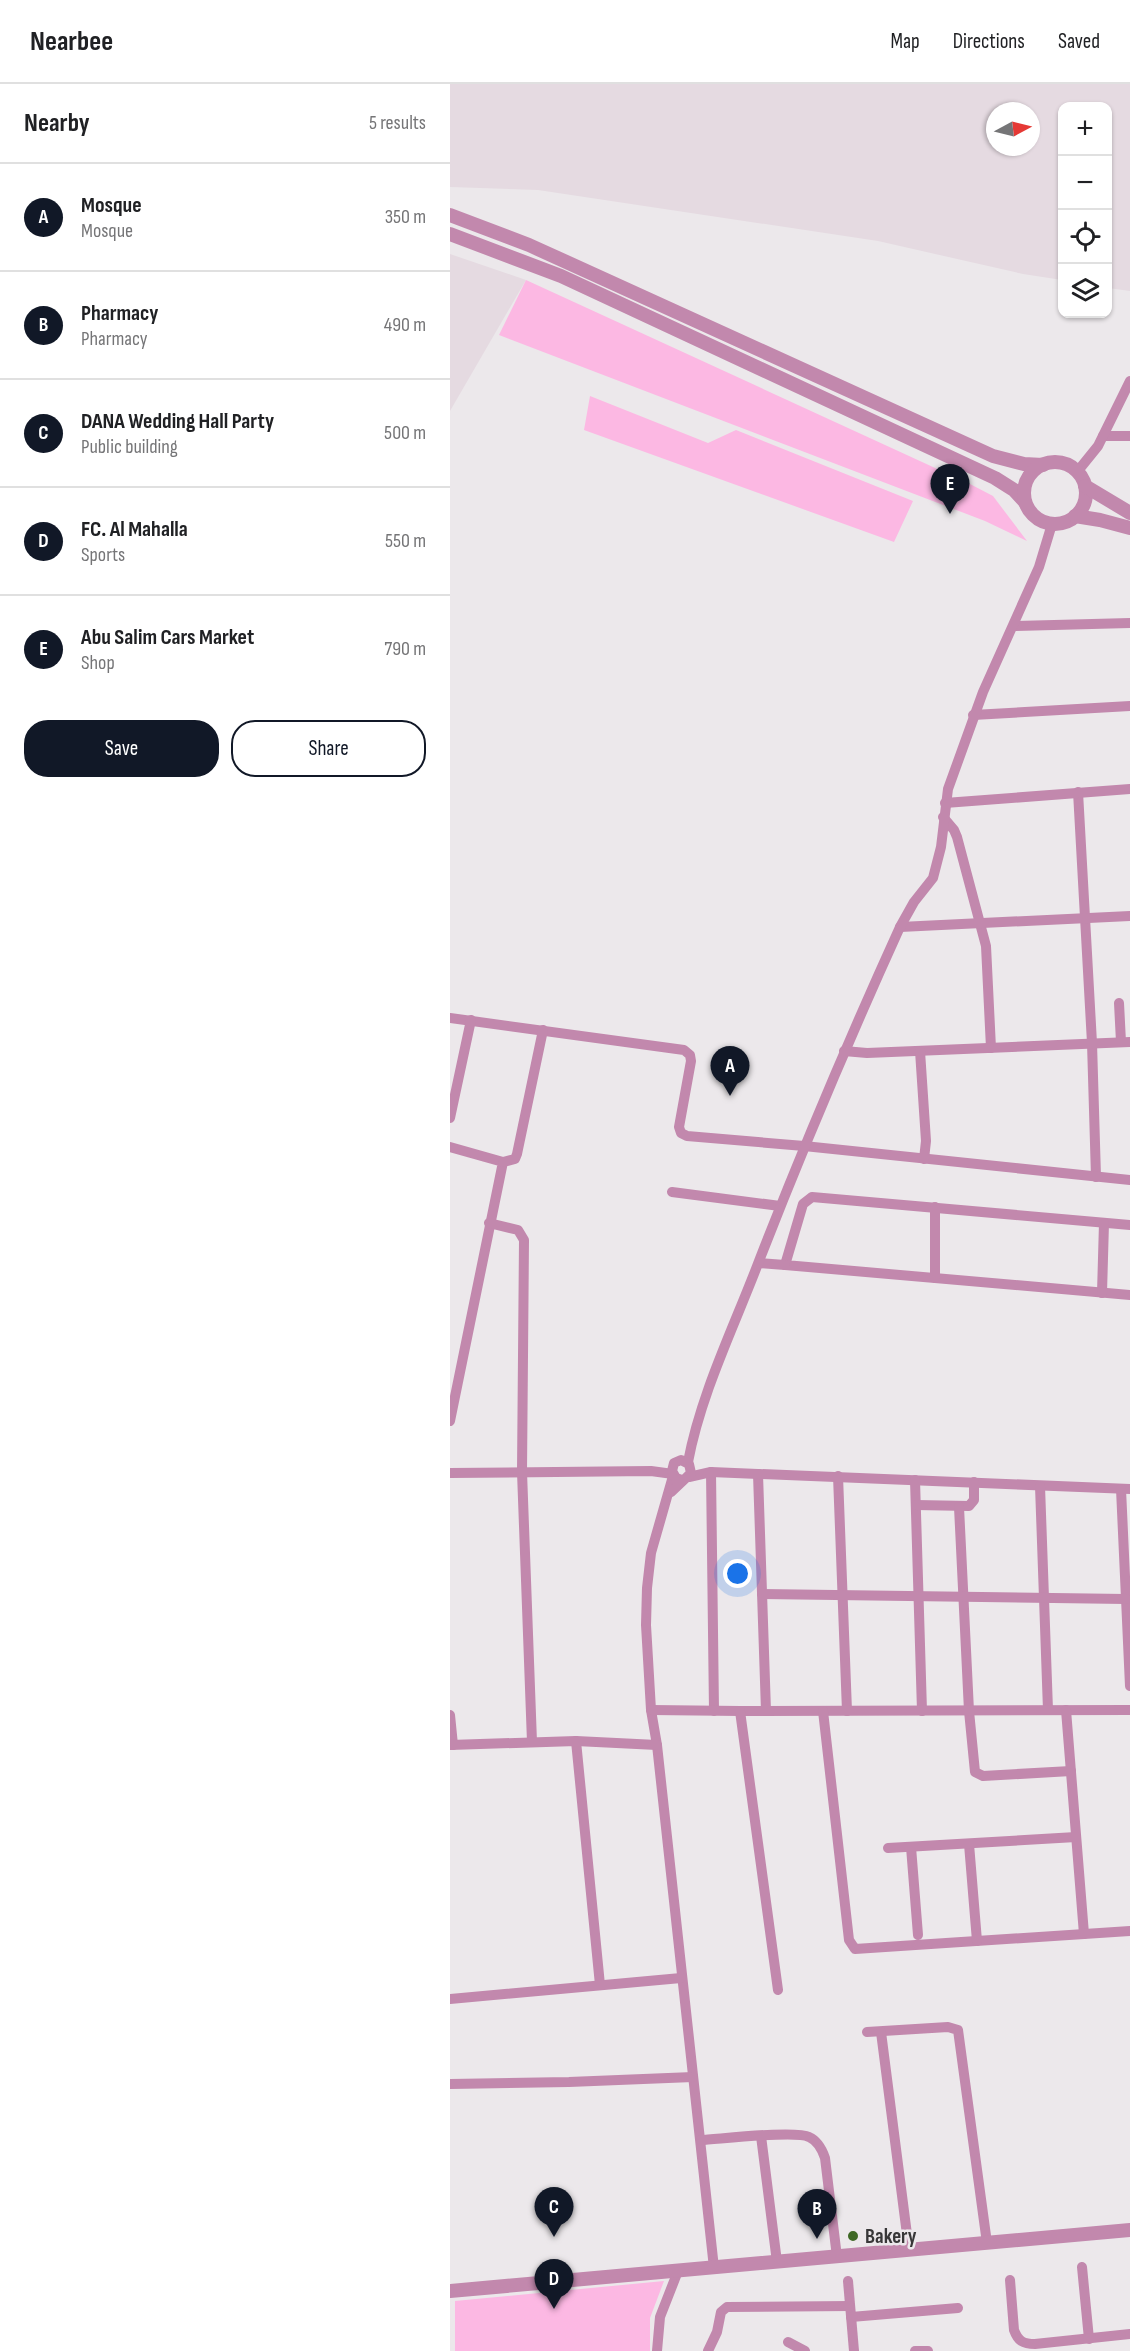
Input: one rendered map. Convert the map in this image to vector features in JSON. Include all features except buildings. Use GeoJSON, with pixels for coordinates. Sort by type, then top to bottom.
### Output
{"type":"FeatureCollection","features":[{"type":"Feature","properties":{"kind":"street"},"geometry":{"type":"LineString","coordinates":[[450,215],[538,249],[993,456],[1024,464],[1042,465],[1058,462],[1065,464],[1077,472],[1085,486],[1130,513]]}},
{"type":"Feature","properties":{"kind":"street"},"geometry":{"type":"LineString","coordinates":[[450,234],[561,276],[995,478],[1014,490],[1035,518],[1052,524],[1065,523],[1076,516],[1085,499],[1085,486]]}},
{"type":"Feature","properties":{"kind":"street"},"geometry":{"type":"LineString","coordinates":[[1077,472],[1103,436],[1130,381]]}},
{"type":"Feature","properties":{"kind":"street"},"geometry":{"type":"LineString","coordinates":[[1103,436],[1130,436]]}},
{"type":"Feature","properties":{"kind":"street"},"geometry":{"type":"LineString","coordinates":[[1025,502],[1025,484],[1029,476],[1042,465]]}},
{"type":"Feature","properties":{"kind":"street"},"geometry":{"type":"LineString","coordinates":[[1076,516],[1100,519],[1130,528]]}},
{"type":"Feature","properties":{"kind":"street"},"geometry":{"type":"LineString","coordinates":[[714,2268],[657,1745],[651,1710],[646,1625],[651,1553],[668,1495],[681,1470],[804,1146],[900,927],[914,902],[933,878],[941,847],[945,803],[973,716],[1039,567],[1052,524]]}},
{"type":"Feature","properties":{"kind":"street"},"geometry":{"type":"LineString","coordinates":[[1014,626],[1130,623]]}},
{"type":"Feature","properties":{"kind":"street"},"geometry":{"type":"LineString","coordinates":[[973,716],[1130,706]]}},
{"type":"Feature","properties":{"kind":"street"},"geometry":{"type":"LineString","coordinates":[[945,803],[1130,789]]}},
{"type":"Feature","properties":{"kind":"street"},"geometry":{"type":"LineString","coordinates":[[1078,792],[1092,1043],[1096,1177]]}},
{"type":"Feature","properties":{"kind":"street"},"geometry":{"type":"LineString","coordinates":[[944,818],[954,830],[982,924],[988,957],[990,1048]]}},
{"type":"Feature","properties":{"kind":"street"},"geometry":{"type":"LineString","coordinates":[[900,927],[1130,916]]}},
{"type":"Feature","properties":{"kind":"street"},"geometry":{"type":"LineString","coordinates":[[844,1051],[860,1053],[1126,1042],[1119,1003]]}},
{"type":"Feature","properties":{"kind":"street"},"geometry":{"type":"LineString","coordinates":[[450,1018],[686,1051],[691,1061],[679,1127],[685,1136],[1130,1180]]}},
{"type":"Feature","properties":{"kind":"street"},"geometry":{"type":"LineString","coordinates":[[450,1118],[471,1020]]}},
{"type":"Feature","properties":{"kind":"street"},"geometry":{"type":"LineString","coordinates":[[450,1147],[503,1162],[514,1159],[517,1154],[543,1030]]}},
{"type":"Feature","properties":{"kind":"street"},"geometry":{"type":"LineString","coordinates":[[920,1051],[926,1141],[924,1159]]}},
{"type":"Feature","properties":{"kind":"street"},"geometry":{"type":"LineString","coordinates":[[450,1421],[452,1394],[503,1162]]}},
{"type":"Feature","properties":{"kind":"street"},"geometry":{"type":"LineString","coordinates":[[672,1192],[780,1206]]}},
{"type":"Feature","properties":{"kind":"street"},"geometry":{"type":"LineString","coordinates":[[785,1265],[803,1204],[808,1198],[1130,1225]]}},
{"type":"Feature","properties":{"kind":"street"},"geometry":{"type":"LineString","coordinates":[[935,1207],[935,1278]]}},
{"type":"Feature","properties":{"kind":"street"},"geometry":{"type":"LineString","coordinates":[[489,1223],[518,1230],[524,1240],[522,1472],[532,1742]]}},
{"type":"Feature","properties":{"kind":"street"},"geometry":{"type":"LineString","coordinates":[[1102,1293],[1104,1223]]}},
{"type":"Feature","properties":{"kind":"street"},"geometry":{"type":"LineString","coordinates":[[759,1263],[1130,1295]]}},
{"type":"Feature","properties":{"kind":"street"},"geometry":{"type":"LineString","coordinates":[[450,1473],[681,1470],[1126,1489],[1126,1599],[1130,1686]]}},
{"type":"Feature","properties":{"kind":"street"},"geometry":{"type":"LineString","coordinates":[[711,1472],[714,1712]]}},
{"type":"Feature","properties":{"kind":"street"},"geometry":{"type":"LineString","coordinates":[[758,1474],[766,1711]]}},
{"type":"Feature","properties":{"kind":"street"},"geometry":{"type":"LineString","coordinates":[[838,1476],[847,1711]]}},
{"type":"Feature","properties":{"kind":"street"},"geometry":{"type":"LineString","coordinates":[[915,1480],[922,1711]]}},
{"type":"Feature","properties":{"kind":"street"},"geometry":{"type":"LineString","coordinates":[[916,1505],[969,1506],[973,1502],[974,1482]]}},
{"type":"Feature","properties":{"kind":"street"},"geometry":{"type":"LineString","coordinates":[[1040,1486],[1048,1710]]}},
{"type":"Feature","properties":{"kind":"street"},"geometry":{"type":"LineString","coordinates":[[959,1507],[973,1766],[978,1774],[1071,1771]]}},
{"type":"Feature","properties":{"kind":"street"},"geometry":{"type":"LineString","coordinates":[[762,1594],[1126,1599]]}},
{"type":"Feature","properties":{"kind":"street"},"geometry":{"type":"LineString","coordinates":[[651,1710],[714,1712],[1130,1710]]}},
{"type":"Feature","properties":{"kind":"street"},"geometry":{"type":"LineString","coordinates":[[1066,1710],[1084,1934]]}},
{"type":"Feature","properties":{"kind":"street"},"geometry":{"type":"LineString","coordinates":[[824,1711],[851,1945],[859,1949],[1130,1931]]}},
{"type":"Feature","properties":{"kind":"street"},"geometry":{"type":"LineString","coordinates":[[740,1712],[777,1990]]}},
{"type":"Feature","properties":{"kind":"street"},"geometry":{"type":"LineString","coordinates":[[450,1715],[451,1745],[576,1741],[657,1745]]}},
{"type":"Feature","properties":{"kind":"street"},"geometry":{"type":"LineString","coordinates":[[576,1741],[600,1985]]}},
{"type":"Feature","properties":{"kind":"street"},"geometry":{"type":"LineString","coordinates":[[888,1848],[1076,1837]]}},
{"type":"Feature","properties":{"kind":"street"},"geometry":{"type":"LineString","coordinates":[[969,1844],[977,1941]]}},
{"type":"Feature","properties":{"kind":"street"},"geometry":{"type":"LineString","coordinates":[[910,1847],[918,1935]]}},
{"type":"Feature","properties":{"kind":"street"},"geometry":{"type":"LineString","coordinates":[[450,1999],[681,1978]]}},
{"type":"Feature","properties":{"kind":"street"},"geometry":{"type":"LineString","coordinates":[[867,2032],[948,2027],[958,2030],[987,2243]]}},
{"type":"Feature","properties":{"kind":"street"},"geometry":{"type":"LineString","coordinates":[[881,2031],[909,2250]]}},
{"type":"Feature","properties":{"kind":"street"},"geometry":{"type":"LineString","coordinates":[[450,2084],[693,2077]]}},
{"type":"Feature","properties":{"kind":"street"},"geometry":{"type":"LineString","coordinates":[[701,2140],[799,2134],[808,2136],[821,2148],[825,2158],[837,2257]]}},
{"type":"Feature","properties":{"kind":"street"},"geometry":{"type":"LineString","coordinates":[[761,2136],[777,2262]]}},
{"type":"Feature","properties":{"kind":"street"},"geometry":{"type":"LineString","coordinates":[[450,2291],[1130,2230]]}},
{"type":"Feature","properties":{"kind":"street"},"geometry":{"type":"LineString","coordinates":[[1082,2267],[1089,2339]]}},
{"type":"Feature","properties":{"kind":"street"},"geometry":{"type":"LineString","coordinates":[[657,2351],[660,2317],[678,2271]]}},
{"type":"Feature","properties":{"kind":"street"},"geometry":{"type":"LineString","coordinates":[[1010,2280],[1014,2330],[1022,2347],[1130,2334]]}},
{"type":"Feature","properties":{"kind":"street"},"geometry":{"type":"LineString","coordinates":[[848,2282],[854,2351]]}},
{"type":"Feature","properties":{"kind":"street"},"geometry":{"type":"LineString","coordinates":[[708,2351],[717,2332],[721,2312],[727,2307],[850,2311],[958,2308]]}},
{"type":"Feature","properties":{"kind":"street"},"geometry":{"type":"LineString","coordinates":[[788,2342],[806,2351]]}},
{"type":"Feature","properties":{"kind":"street"},"geometry":{"type":"LineString","coordinates":[[915,2351],[928,2351]]}},
{"type":"Feature","properties":{"kind":"shaded area"},"geometry":{"type":"Polygon","coordinates":[[[450,84],[1130,84],[1130,291],[1112,289],[1112,102],[1058,102],[1058,279],[1023,274],[878,241],[538,190],[450,187],[450,84]]]}},
{"type":"Feature","properties":{"kind":"shaded area"},"geometry":{"type":"Polygon","coordinates":[[[450,254],[526,280],[450,411],[450,254]]]}},
{"type":"Feature","properties":{"kind":"shaded area"},"geometry":{"type":"Polygon","coordinates":[[[526,280],[970,484],[993,496],[1027,541],[985,521],[499,335],[526,280]]]}},
{"type":"Feature","properties":{"kind":"shaded area"},"geometry":{"type":"Polygon","coordinates":[[[590,396],[708,443],[736,430],[913,501],[894,542],[584,430],[590,396]]]}},
{"type":"Feature","properties":{"kind":"shaded area"},"geometry":{"type":"Polygon","coordinates":[[[664,2281],[650,2318],[650,2351],[455,2351],[455,2301],[664,2281]]]}},
{"type":"Feature","properties":{"kind":"place","name":"Abu Salim Cars Market"},"geometry":{"type":"Point","coordinates":[950,514]}},
{"type":"Feature","properties":{"kind":"place","name":"Mosque"},"geometry":{"type":"Point","coordinates":[730,1096]}},
{"type":"Feature","properties":{"kind":"place","name":"Bakery"},"geometry":{"type":"Point","coordinates":[853,2236]}},
{"type":"Feature","properties":{"kind":"place","name":"DANA Wedding Hall Party"},"geometry":{"type":"Point","coordinates":[554,2237]}},
{"type":"Feature","properties":{"kind":"place","name":"Pharmacy"},"geometry":{"type":"Point","coordinates":[817,2239]}},
{"type":"Feature","properties":{"kind":"place","name":"FC. Al Mahalla"},"geometry":{"type":"Point","coordinates":[554,2309]}}]}
